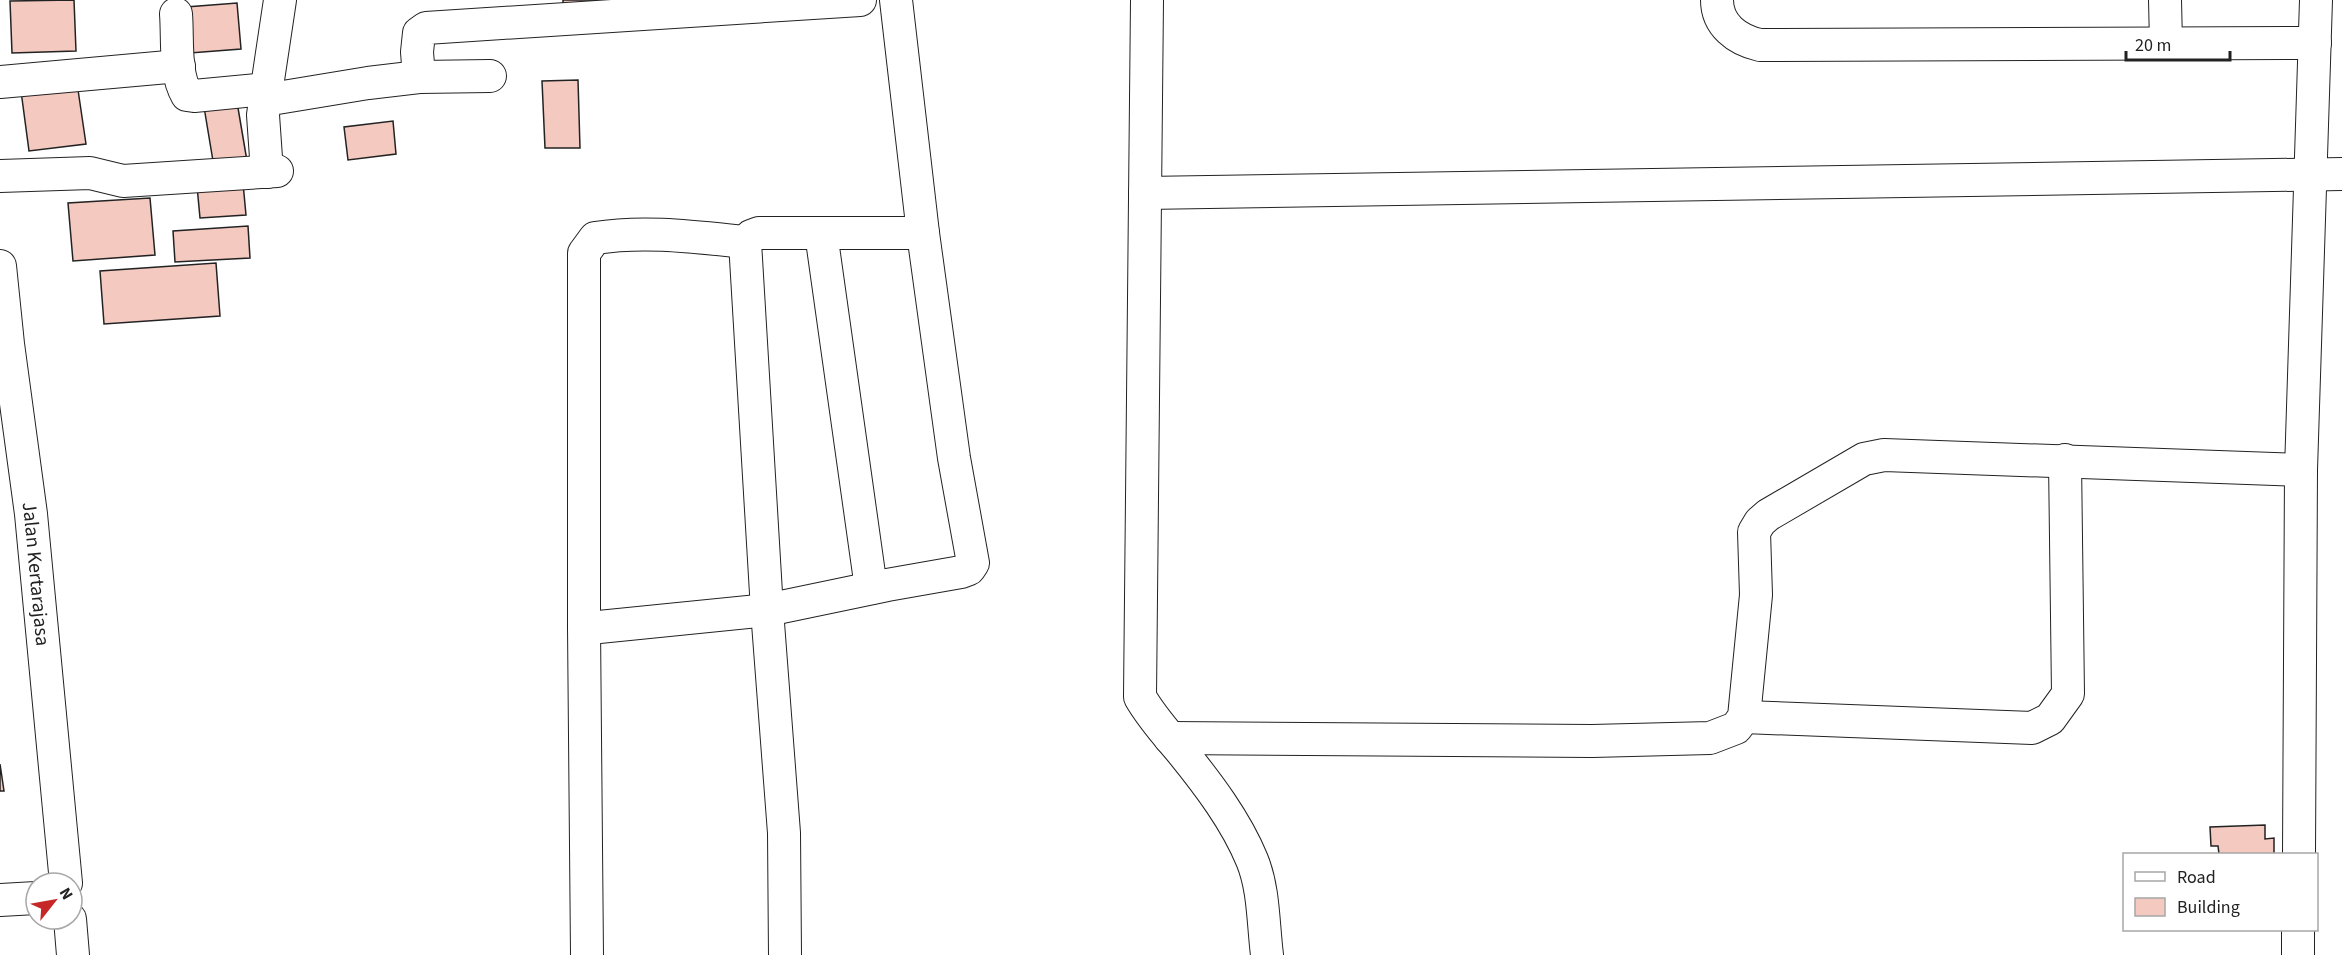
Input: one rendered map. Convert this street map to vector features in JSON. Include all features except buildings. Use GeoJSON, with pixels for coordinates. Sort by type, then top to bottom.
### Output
{"type":"FeatureCollection","features":[{"type":"Feature","properties":{"kind":"street"},"geometry":{"type":"LineString","coordinates":[[0,176],[90,173],[123,181],[272,171],[263,115],[280,0]]}},
{"type":"Feature","properties":{"kind":"street"},"geometry":{"type":"LineString","coordinates":[[419,77],[417,42],[419,33],[426,28],[860,0]]}},
{"type":"Feature","properties":{"kind":"street"},"geometry":{"type":"LineString","coordinates":[[584,627],[767,610],[961,572],[969,569],[973,562],[954,458],[923,233],[896,0]]}},
{"type":"Feature","properties":{"kind":"street"},"geometry":{"type":"LineString","coordinates":[[1147,0],[1140,697],[1152,717],[1224,808],[1251,859],[1260,885],[1267,955]]}},
{"type":"Feature","properties":{"kind":"street"},"geometry":{"type":"LineString","coordinates":[[1717,0],[1717,13],[1730,30],[1743,42],[1760,45],[2315,43]]}},
{"type":"Feature","properties":{"kind":"street"},"geometry":{"type":"LineString","coordinates":[[2165,0],[2166,44]]}},
{"type":"Feature","properties":{"kind":"street"},"geometry":{"type":"LineString","coordinates":[[2299,853],[2301,471],[2316,0]]}},
{"type":"Feature","properties":{"kind":"street"},"geometry":{"type":"LineString","coordinates":[[176,14],[179,66],[182,88],[187,95],[266,95],[419,77],[490,76]]}},
{"type":"Feature","properties":{"kind":"street"},"geometry":{"type":"LineString","coordinates":[[0,82],[179,66]]}},
{"type":"Feature","properties":{"kind":"street"},"geometry":{"type":"LineString","coordinates":[[1145,193],[2342,174]]}},
{"type":"Feature","properties":{"kind":"street"},"geometry":{"type":"LineString","coordinates":[[785,955],[784,833],[767,610],[746,242],[751,236],[759,233],[923,233]]}},
{"type":"Feature","properties":{"kind":"street"},"geometry":{"type":"LineString","coordinates":[[821,233],[871,588]]}},
{"type":"Feature","properties":{"kind":"street"},"geometry":{"type":"LineString","coordinates":[[587,955],[584,253],[595,238],[610,236],[678,235],[746,242]]}},
{"type":"Feature","properties":{"kind":"street","name":"Jalan Kertarajasa"},"geometry":{"type":"LineString","coordinates":[[0,266],[4,344],[31,514],[65,871]]}},
{"type":"Feature","properties":{"kind":"street"},"geometry":{"type":"LineString","coordinates":[[1170,738],[1580,741],[1710,738],[1736,728],[1744,717],[1756,595],[1754,532],[1768,515],[1864,459],[1884,455],[2065,460],[2301,471]]}},
{"type":"Feature","properties":{"kind":"street"},"geometry":{"type":"LineString","coordinates":[[1744,717],[2032,728],[2050,719],[2068,694],[2065,460]]}},
{"type":"Feature","properties":{"kind":"street"},"geometry":{"type":"LineString","coordinates":[[0,900],[24,899]]}},
{"type":"Feature","properties":{"kind":"street"},"geometry":{"type":"LineString","coordinates":[[71,931],[73,955]]}}]}
